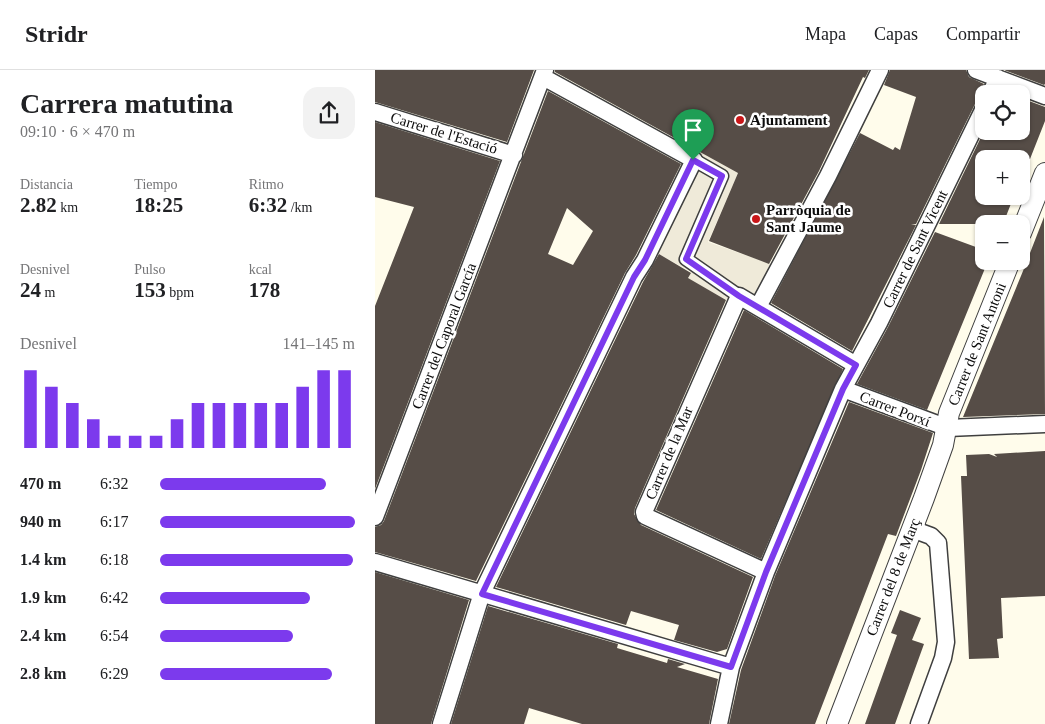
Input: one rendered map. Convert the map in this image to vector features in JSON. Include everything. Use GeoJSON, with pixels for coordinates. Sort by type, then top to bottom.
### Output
{"type":"FeatureCollection","features":[{"type":"Feature","properties":{"kind":"street"},"geometry":{"type":"LineString","coordinates":[[758,307],[785,261],[880,70]]}},
{"type":"Feature","properties":{"kind":"street"},"geometry":{"type":"LineString","coordinates":[[976,70],[1045,96]]}},
{"type":"Feature","properties":{"kind":"street"},"geometry":{"type":"LineString","coordinates":[[544,73],[722,176],[686,259],[739,296],[856,365]]}},
{"type":"Feature","properties":{"kind":"street","name":"Carrer del Caporal García"},"geometry":{"type":"LineString","coordinates":[[375,517],[544,73]]}},
{"type":"Feature","properties":{"kind":"street"},"geometry":{"type":"LineString","coordinates":[[995,85],[998,78]]}},
{"type":"Feature","properties":{"kind":"street","name":"Carrer de l'Estació"},"geometry":{"type":"LineString","coordinates":[[375,112],[514,155]]}},
{"type":"Feature","properties":{"kind":"street","name":"Carrer de Sant Vicent"},"geometry":{"type":"LineString","coordinates":[[719,724],[731,667],[766,572],[843,389],[975,126]]}},
{"type":"Feature","properties":{"kind":"street"},"geometry":{"type":"LineString","coordinates":[[441,724],[482,594],[634,277],[645,260],[693,160]]}},
{"type":"Feature","properties":{"kind":"street"},"geometry":{"type":"LineString","coordinates":[[1028,215],[1045,173]]}},
{"type":"Feature","properties":{"kind":"street","name":"Carrer de Sant Antoni"},"geometry":{"type":"LineString","coordinates":[[948,428],[949,413],[1006,270]]}},
{"type":"Feature","properties":{"kind":"street","name":"Carrer de la Mar"},"geometry":{"type":"LineString","coordinates":[[739,296],[644,512],[648,519],[766,572]]}},
{"type":"Feature","properties":{"kind":"street","name":"Carrer Porxí"},"geometry":{"type":"LineString","coordinates":[[843,389],[948,428]]}},
{"type":"Feature","properties":{"kind":"street"},"geometry":{"type":"LineString","coordinates":[[948,428],[1045,424]]}},
{"type":"Feature","properties":{"kind":"street","name":"Carrer del 8 de Març"},"geometry":{"type":"LineString","coordinates":[[837,724],[948,428]]}},
{"type":"Feature","properties":{"kind":"street"},"geometry":{"type":"LineString","coordinates":[[911,529],[931,536],[937,543],[946,642],[943,658],[919,724]]}},
{"type":"Feature","properties":{"kind":"street"},"geometry":{"type":"LineString","coordinates":[[375,562],[731,667]]}},
{"type":"Feature","properties":{"kind":"shaded area"},"geometry":{"type":"Polygon","coordinates":[[[691,147],[738,173],[708,242],[788,270],[760,318],[688,279],[691,272],[657,253],[683,165],[691,147]]]}},
{"type":"Feature","properties":{"kind":"building"},"geometry":{"type":"Polygon","coordinates":[[[375,70],[534,70],[507,142],[375,102],[375,70]]]}},
{"type":"Feature","properties":{"kind":"building"},"geometry":{"type":"Polygon","coordinates":[[[555,70],[869,70],[865,78],[863,77],[819,171],[769,264],[709,241],[738,173],[555,72],[555,70]]]}},
{"type":"Feature","properties":{"kind":"building"},"geometry":{"type":"Polygon","coordinates":[[[890,70],[966,70],[969,77],[984,84],[975,85],[975,104],[916,224],[911,224],[916,225],[852,351],[771,303],[860,133],[893,150],[895,147],[900,150],[916,97],[884,85],[890,70]]]}},
{"type":"Feature","properties":{"kind":"building"},"geometry":{"type":"Polygon","coordinates":[[[1004,70],[1045,70],[1045,84],[1044,85],[1004,70]]]}},
{"type":"Feature","properties":{"kind":"building"},"geometry":{"type":"Polygon","coordinates":[[[548,91],[681,164],[636,255],[625,273],[476,581],[375,552],[375,527],[381,525],[548,91]],[[567,208],[548,254],[573,265],[593,231],[567,208]]]}},
{"type":"Feature","properties":{"kind":"building"},"geometry":{"type":"Polygon","coordinates":[[[1030,101],[1045,107],[1045,121],[1030,159],[1030,150],[975,150],[975,205],[1010,205],[1007,215],[975,215],[975,224],[939,224],[980,140],[1030,140],[1030,101]]]}},
{"type":"Feature","properties":{"kind":"building"},"geometry":{"type":"Polygon","coordinates":[[[375,122],[500,161],[375,489],[375,306],[414,207],[375,197],[375,122]]]}},
{"type":"Feature","properties":{"kind":"building"},"geometry":{"type":"Polygon","coordinates":[[[1044,217],[1045,414],[963,417],[1023,270],[1030,270],[1030,253],[1044,217]]]}},
{"type":"Feature","properties":{"kind":"building"},"geometry":{"type":"Polygon","coordinates":[[[935,232],[975,247],[975,270],[984,270],[927,410],[857,384],[888,327],[935,232]]]}},
{"type":"Feature","properties":{"kind":"building"},"geometry":{"type":"Polygon","coordinates":[[[659,254],[691,273],[688,278],[726,300],[634,514],[641,525],[753,577],[727,649],[717,652],[674,640],[679,625],[631,611],[626,625],[496,587],[643,282],[659,254]]]}},
{"type":"Feature","properties":{"kind":"building"},"geometry":{"type":"Polygon","coordinates":[[[744,310],[843,369],[761,559],[656,510],[744,310]]]}},
{"type":"Feature","properties":{"kind":"building"},"geometry":{"type":"Polygon","coordinates":[[[849,402],[933,433],[921,470],[896,536],[888,534],[815,724],[729,724],[741,670],[775,576],[849,402]]]}},
{"type":"Feature","properties":{"kind":"building"},"geometry":{"type":"Polygon","coordinates":[[[1045,451],[1045,596],[1001,598],[1003,638],[997,639],[999,658],[969,659],[961,476],[967,476],[966,455],[989,454],[997,457],[994,454],[1045,451]]]}},
{"type":"Feature","properties":{"kind":"building"},"geometry":{"type":"Polygon","coordinates":[[[375,572],[469,600],[431,724],[375,724],[375,572]]]}},
{"type":"Feature","properties":{"kind":"building"},"geometry":{"type":"Polygon","coordinates":[[[488,606],[618,644],[617,648],[667,663],[668,659],[685,664],[677,667],[718,679],[709,724],[582,724],[529,708],[524,724],[451,724],[488,606]]]}},
{"type":"Feature","properties":{"kind":"building"},"geometry":{"type":"Polygon","coordinates":[[[900,610],[921,618],[912,640],[924,644],[895,724],[865,724],[897,635],[891,633],[900,610]]]}},
{"type":"Feature","properties":{"kind":"place","name":"Ajuntament"},"geometry":{"type":"Point","coordinates":[740,120]}},
{"type":"Feature","properties":{"kind":"place","name":"Parròquia de Sant Jaume"},"geometry":{"type":"Point","coordinates":[756,219]}},
{"type":"Feature","properties":{"kind":"route"},"geometry":{"type":"LineString","coordinates":[[693,160],[722,176],[686,259],[739,296],[856,365],[843,389],[766,572],[731,667],[482,594],[634,277],[640,270],[693,160]]}}]}
